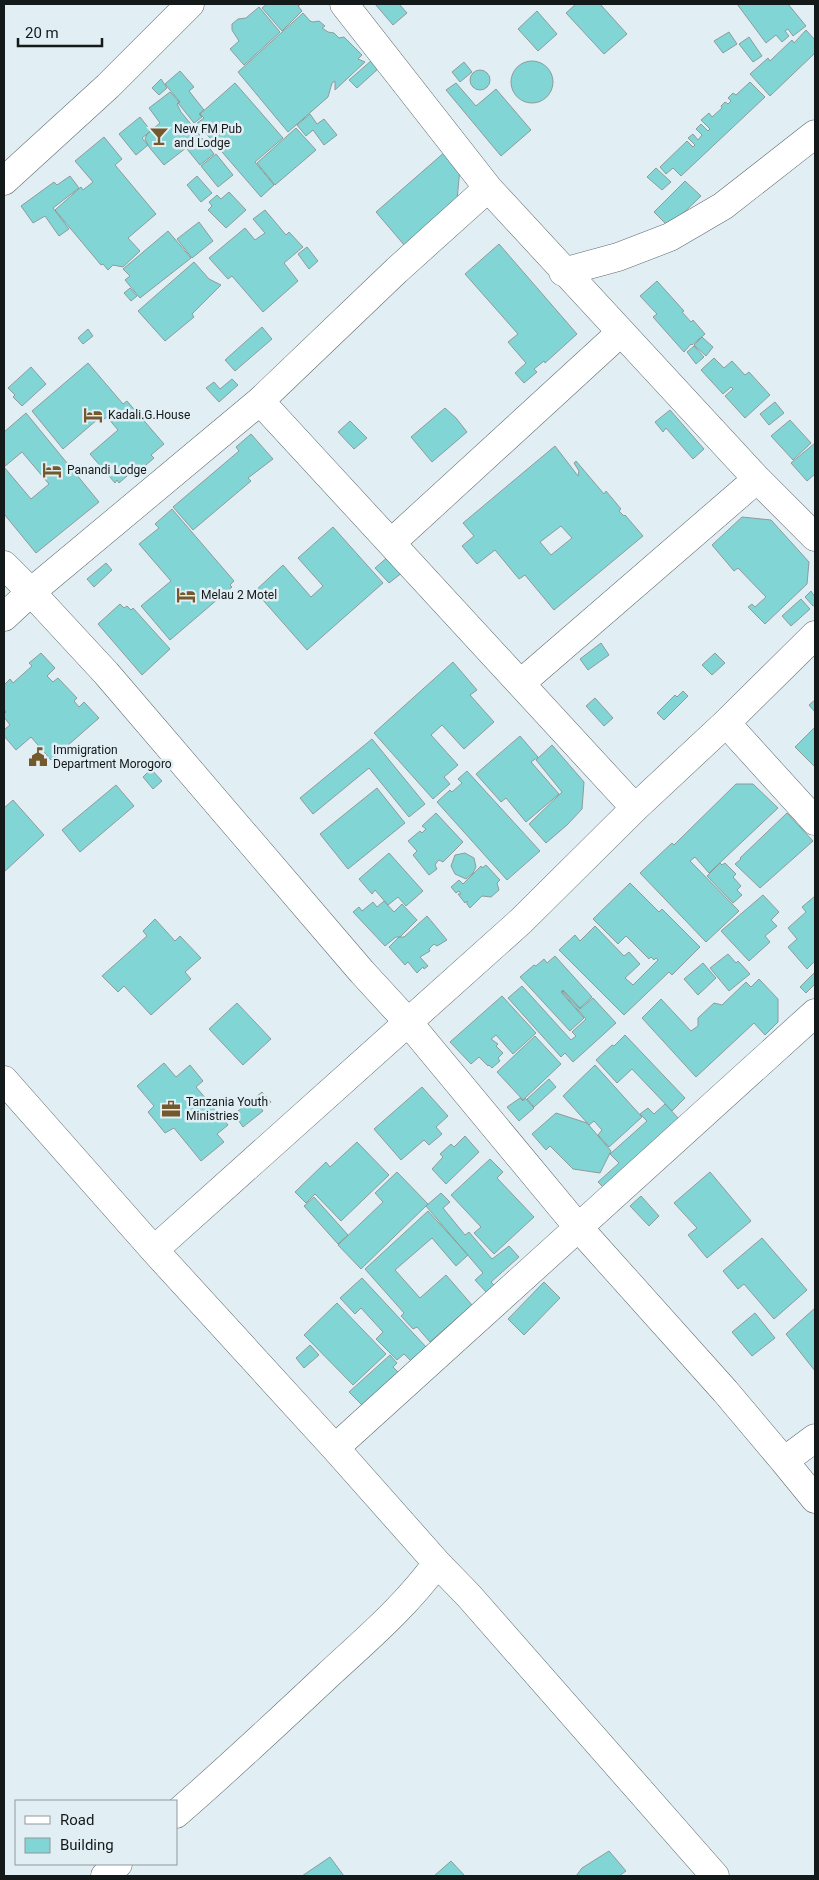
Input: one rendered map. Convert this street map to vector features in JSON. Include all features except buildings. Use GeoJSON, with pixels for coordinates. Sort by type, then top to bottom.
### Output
{"type":"FeatureCollection","features":[{"type":"Feature","properties":{"kind":"street"},"geometry":{"type":"LineString","coordinates":[[4,181],[108,86],[190,4]]}},
{"type":"Feature","properties":{"kind":"street"},"geometry":{"type":"LineString","coordinates":[[344,4],[488,188],[620,333],[757,479],[815,537]]}},
{"type":"Feature","properties":{"kind":"street"},"geometry":{"type":"LineString","coordinates":[[564,272],[618,257],[670,237],[723,206],[815,134]]}},
{"type":"Feature","properties":{"kind":"street"},"geometry":{"type":"LineString","coordinates":[[4,617],[31,592],[260,401],[396,270],[488,188]]}},
{"type":"Feature","properties":{"kind":"street"},"geometry":{"type":"LineString","coordinates":[[391,543],[620,333]]}},
{"type":"Feature","properties":{"kind":"street"},"geometry":{"type":"LineString","coordinates":[[260,401],[635,808]]}},
{"type":"Feature","properties":{"kind":"street"},"geometry":{"type":"LineString","coordinates":[[521,683],[757,479]]}},
{"type":"Feature","properties":{"kind":"street"},"geometry":{"type":"LineString","coordinates":[[4,565],[106,673],[362,972],[408,1022],[578,1227],[725,1391],[815,1499]]}},
{"type":"Feature","properties":{"kind":"street"},"geometry":{"type":"LineString","coordinates":[[154,1250],[522,921],[635,808],[726,724],[815,635]]}},
{"type":"Feature","properties":{"kind":"street"},"geometry":{"type":"LineString","coordinates":[[726,724],[815,821]]}},
{"type":"Feature","properties":{"kind":"street"},"geometry":{"type":"LineString","coordinates":[[335,1448],[815,1013]]}},
{"type":"Feature","properties":{"kind":"street"},"geometry":{"type":"LineString","coordinates":[[4,1080],[154,1250],[468,1596],[715,1876]]}},
{"type":"Feature","properties":{"kind":"street"},"geometry":{"type":"LineString","coordinates":[[784,1461],[815,1438]]}},
{"type":"Feature","properties":{"kind":"street"},"geometry":{"type":"LineString","coordinates":[[178,1812],[217,1779],[380,1627],[419,1586],[437,1563]]}},
{"type":"Feature","properties":{"kind":"street"},"geometry":{"type":"LineString","coordinates":[[104,1876],[117,1865]]}},
{"type":"Feature","properties":{"kind":"place","name":"New FM Pub and Lodge"},"geometry":{"type":"Point","coordinates":[159,136]}},
{"type":"Feature","properties":{"kind":"place","name":"Kadali.G.House"},"geometry":{"type":"Point","coordinates":[93,415]}},
{"type":"Feature","properties":{"kind":"place","name":"Panandi Lodge"},"geometry":{"type":"Point","coordinates":[52,470]}},
{"type":"Feature","properties":{"kind":"place","name":"Melau 2 Motel"},"geometry":{"type":"Point","coordinates":[186,595]}},
{"type":"Feature","properties":{"kind":"place","name":"Immigration Department Morogoro"},"geometry":{"type":"Point","coordinates":[38,757]}},
{"type":"Feature","properties":{"kind":"place","name":"Tanzania Youth Ministries"},"geometry":{"type":"Point","coordinates":[171,1109]}}]}
